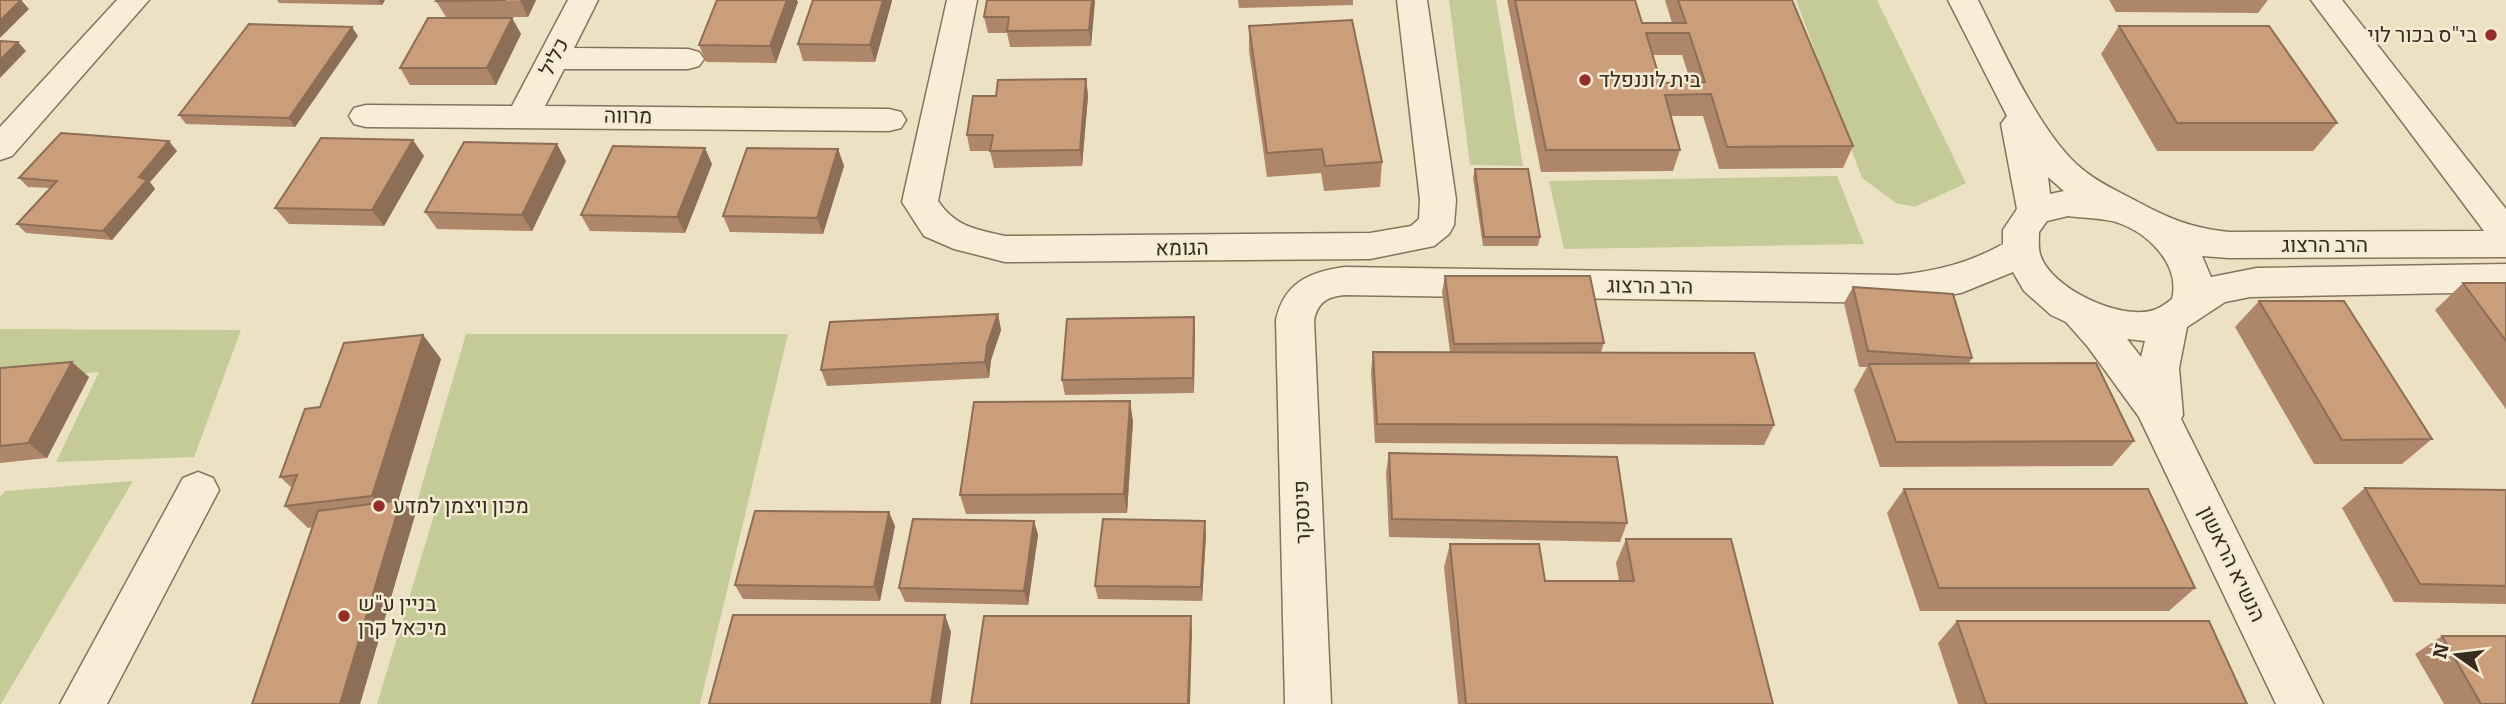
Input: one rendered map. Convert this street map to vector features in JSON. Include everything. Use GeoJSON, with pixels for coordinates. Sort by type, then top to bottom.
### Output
{"type":"FeatureCollection","features":[{"type":"Feature","properties":{"kind":"street"},"geometry":{"type":"LineString","coordinates":[[0,148],[134,0]]}},
{"type":"Feature","properties":{"kind":"street","name":"כליל"},"geometry":{"type":"LineString","coordinates":[[524,115],[583,0]]}},
{"type":"Feature","properties":{"kind":"street","name":"הגומא"},"geometry":{"type":"LineString","coordinates":[[962,0],[920,202],[937,227],[967,240],[1005,249],[1370,246],[1421,237],[1436,225],[1438,200],[1412,0]]}},
{"type":"Feature","properties":{"kind":"street","name":"הנשיא הראשון"},"geometry":{"type":"LineString","coordinates":[[1963,0],[2011,98],[2049,154],[2068,176],[2168,239],[2185,257],[2193,276],[2194,294],[2178,316],[2159,356],[2158,384],[2165,424]]}},
{"type":"Feature","properties":{"kind":"street"},"geometry":{"type":"LineString","coordinates":[[2326,0],[2506,234]]}},
{"type":"Feature","properties":{"kind":"street"},"geometry":{"type":"LineString","coordinates":[[553,58],[688,59]]}},
{"type":"Feature","properties":{"kind":"street","name":"הנשיא הראשון"},"geometry":{"type":"LineString","coordinates":[[2011,98],[2031,180],[2035,211],[2073,202],[2133,217]]}},
{"type":"Feature","properties":{"kind":"street","name":"מרווה"},"geometry":{"type":"LineString","coordinates":[[366,116],[524,115],[889,120]]}},
{"type":"Feature","properties":{"kind":"street"},"geometry":{"type":"LineString","coordinates":[[2018,252],[2018,236],[2023,222],[2035,211]]}},
{"type":"Feature","properties":{"kind":"street","name":"הרב הרצוג"},"geometry":{"type":"LineString","coordinates":[[2133,217],[2200,242],[2506,244]]}},
{"type":"Feature","properties":{"kind":"street","name":"הנשיא הראשון"},"geometry":{"type":"LineString","coordinates":[[2018,252],[2027,271],[2042,289],[2078,312],[2108,341],[2133,371],[2165,424],[2300,704]]}},
{"type":"Feature","properties":{"kind":"street","name":"הרב הרצוג"},"geometry":{"type":"LineString","coordinates":[[1295,320],[1297,304],[1308,293],[1327,283],[1898,289],[1953,283],[1984,272],[2018,252]]}},
{"type":"Feature","properties":{"kind":"street","name":"הרב הרצוג"},"geometry":{"type":"LineString","coordinates":[[2178,316],[2205,295],[2227,285],[2257,282],[2506,278]]}},
{"type":"Feature","properties":{"kind":"street","name":"הנשיא הראשון"},"geometry":{"type":"LineString","coordinates":[[2078,312],[2118,325],[2146,326],[2178,316]]}},
{"type":"Feature","properties":{"kind":"street","name":"פינסקר"},"geometry":{"type":"LineString","coordinates":[[1295,320],[1308,704]]}},
{"type":"Feature","properties":{"kind":"street"},"geometry":{"type":"LineString","coordinates":[[83,704],[198,490]]}},
{"type":"Feature","properties":{"kind":"green space"},"geometry":{"type":"Polygon","coordinates":[[[1449,0],[1496,0],[1523,166],[1470,165],[1449,0]]]}},
{"type":"Feature","properties":{"kind":"green space"},"geometry":{"type":"Polygon","coordinates":[[[1796,0],[1877,0],[1966,183],[1915,207],[1896,203],[1862,178],[1796,0]]]}},
{"type":"Feature","properties":{"kind":"green space"},"geometry":{"type":"Polygon","coordinates":[[[1837,176],[1864,244],[1564,249],[1549,181],[1837,176]]]}},
{"type":"Feature","properties":{"kind":"green space"},"geometry":{"type":"Polygon","coordinates":[[[0,329],[241,330],[194,457],[56,462],[99,372],[0,381],[0,329]]]}},
{"type":"Feature","properties":{"kind":"green space"},"geometry":{"type":"Polygon","coordinates":[[[466,334],[788,334],[700,704],[377,704],[438,502],[417,502],[466,334]]]}},
{"type":"Feature","properties":{"kind":"green space"},"geometry":{"type":"Polygon","coordinates":[[[133,481],[0,704],[0,497],[5,491],[133,481]]]}},
{"type":"Feature","properties":{"kind":"building"},"geometry":{"type":"Polygon","coordinates":[[[0,0],[21,0],[0,21],[0,0]]]}},
{"type":"Feature","properties":{"kind":"building"},"geometry":{"type":"Polygon","coordinates":[[[437,0],[506,0],[436,1],[437,0]]]}},
{"type":"Feature","properties":{"kind":"building"},"geometry":{"type":"Polygon","coordinates":[[[717,0],[787,0],[770,46],[699,45],[717,0]]]}},
{"type":"Feature","properties":{"kind":"building"},"geometry":{"type":"Polygon","coordinates":[[[813,0],[883,0],[870,45],[798,44],[813,0]]]}},
{"type":"Feature","properties":{"kind":"building"},"geometry":{"type":"Polygon","coordinates":[[[987,0],[1092,0],[1089,30],[1007,31],[1009,17],[984,17],[987,0]]]}},
{"type":"Feature","properties":{"kind":"building","name":"בית לוננפלד"},"geometry":{"type":"Polygon","coordinates":[[[1515,0],[1635,0],[1642,23],[1686,23],[1678,0],[1792,0],[1853,146],[1727,147],[1711,94],[1665,95],[1680,150],[1546,150],[1515,0]],[[1646,33],[1661,83],[1705,82],[1689,33],[1646,33]]]}},
{"type":"Feature","properties":{"kind":"building"},"geometry":{"type":"Polygon","coordinates":[[[428,18],[512,18],[487,68],[400,68],[428,18]]]}},
{"type":"Feature","properties":{"kind":"building"},"geometry":{"type":"Polygon","coordinates":[[[1352,20],[1382,162],[1325,166],[1322,149],[1267,153],[1249,26],[1352,20]]]}},
{"type":"Feature","properties":{"kind":"building"},"geometry":{"type":"Polygon","coordinates":[[[249,24],[352,27],[289,118],[179,115],[249,24]]]}},
{"type":"Feature","properties":{"kind":"building"},"geometry":{"type":"Polygon","coordinates":[[[2119,26],[2269,26],[2337,123],[2177,123],[2119,26]]]}},
{"type":"Feature","properties":{"kind":"building"},"geometry":{"type":"Polygon","coordinates":[[[0,41],[18,42],[0,60],[0,41]]]}},
{"type":"Feature","properties":{"kind":"building"},"geometry":{"type":"Polygon","coordinates":[[[1086,79],[1080,150],[990,151],[993,135],[967,135],[973,96],[996,96],[998,80],[1086,79]]]}},
{"type":"Feature","properties":{"kind":"building"},"geometry":{"type":"Polygon","coordinates":[[[61,133],[169,141],[139,177],[147,180],[103,231],[17,224],[57,181],[19,178],[61,133]]]}},
{"type":"Feature","properties":{"kind":"building"},"geometry":{"type":"Polygon","coordinates":[[[321,138],[413,140],[372,210],[275,208],[321,138]]]}},
{"type":"Feature","properties":{"kind":"building"},"geometry":{"type":"Polygon","coordinates":[[[464,142],[557,144],[522,215],[425,212],[464,142]]]}},
{"type":"Feature","properties":{"kind":"building"},"geometry":{"type":"Polygon","coordinates":[[[613,146],[705,148],[677,217],[581,215],[613,146]]]}},
{"type":"Feature","properties":{"kind":"building"},"geometry":{"type":"Polygon","coordinates":[[[747,148],[838,149],[817,218],[723,216],[747,148]]]}},
{"type":"Feature","properties":{"kind":"building"},"geometry":{"type":"Polygon","coordinates":[[[1475,169],[1528,169],[1540,237],[1484,237],[1475,169]]]}},
{"type":"Feature","properties":{"kind":"building"},"geometry":{"type":"Polygon","coordinates":[[[1445,276],[1590,276],[1604,343],[1454,344],[1445,276]]]}},
{"type":"Feature","properties":{"kind":"building"},"geometry":{"type":"Polygon","coordinates":[[[2463,283],[2506,283],[2506,341],[2463,283]]]}},
{"type":"Feature","properties":{"kind":"building"},"geometry":{"type":"Polygon","coordinates":[[[1853,287],[1953,294],[1972,358],[1868,351],[1853,287]]]}},
{"type":"Feature","properties":{"kind":"building"},"geometry":{"type":"Polygon","coordinates":[[[2259,301],[2344,301],[2432,439],[2342,440],[2259,301]]]}},
{"type":"Feature","properties":{"kind":"building"},"geometry":{"type":"Polygon","coordinates":[[[998,314],[987,345],[985,362],[821,370],[830,322],[998,314]]]}},
{"type":"Feature","properties":{"kind":"building"},"geometry":{"type":"Polygon","coordinates":[[[1194,317],[1193,378],[1062,380],[1067,319],[1194,317]]]}},
{"type":"Feature","properties":{"kind":"building"},"geometry":{"type":"Polygon","coordinates":[[[423,335],[372,496],[285,506],[297,475],[280,477],[305,409],[320,407],[344,343],[423,335]]]}},
{"type":"Feature","properties":{"kind":"building"},"geometry":{"type":"Polygon","coordinates":[[[1373,352],[1754,353],[1774,425],[1377,424],[1373,352]]]}},
{"type":"Feature","properties":{"kind":"building"},"geometry":{"type":"Polygon","coordinates":[[[72,362],[28,443],[0,446],[0,368],[72,362]]]}},
{"type":"Feature","properties":{"kind":"building"},"geometry":{"type":"Polygon","coordinates":[[[2096,363],[2134,441],[1896,442],[1869,364],[2096,363]]]}},
{"type":"Feature","properties":{"kind":"building"},"geometry":{"type":"Polygon","coordinates":[[[1130,401],[1124,494],[960,495],[974,402],[1130,401]]]}},
{"type":"Feature","properties":{"kind":"building"},"geometry":{"type":"Polygon","coordinates":[[[1389,453],[1617,457],[1627,523],[1392,519],[1389,453]]]}},
{"type":"Feature","properties":{"kind":"building"},"geometry":{"type":"Polygon","coordinates":[[[2365,488],[2506,490],[2506,586],[2420,584],[2365,488]]]}},
{"type":"Feature","properties":{"kind":"building"},"geometry":{"type":"Polygon","coordinates":[[[1904,489],[2148,489],[2195,588],[1939,588],[1904,489]]]}},
{"type":"Feature","properties":{"kind":"building"},"geometry":{"type":"Polygon","coordinates":[[[401,500],[340,704],[252,704],[318,511],[401,500]]]}},
{"type":"Feature","properties":{"kind":"building"},"geometry":{"type":"Polygon","coordinates":[[[755,511],[889,512],[874,587],[735,585],[755,511]]]}},
{"type":"Feature","properties":{"kind":"building"},"geometry":{"type":"Polygon","coordinates":[[[913,519],[1034,521],[1024,591],[899,588],[913,519]]]}},
{"type":"Feature","properties":{"kind":"building"},"geometry":{"type":"Polygon","coordinates":[[[1103,519],[1205,521],[1201,587],[1095,586],[1103,519]]]}},
{"type":"Feature","properties":{"kind":"building"},"geometry":{"type":"Polygon","coordinates":[[[1626,539],[1731,539],[1773,704],[1466,704],[1450,544],[1539,544],[1545,581],[1634,581],[1626,539]]]}},
{"type":"Feature","properties":{"kind":"building"},"geometry":{"type":"Polygon","coordinates":[[[733,615],[945,615],[931,704],[709,704],[733,615]]]}},
{"type":"Feature","properties":{"kind":"building"},"geometry":{"type":"Polygon","coordinates":[[[984,616],[1191,616],[1188,704],[971,704],[984,616]]]}},
{"type":"Feature","properties":{"kind":"building"},"geometry":{"type":"Polygon","coordinates":[[[1957,621],[2209,621],[2247,704],[1986,704],[1957,621]]]}},
{"type":"Feature","properties":{"kind":"building"},"geometry":{"type":"Polygon","coordinates":[[[2442,636],[2506,636],[2506,704],[2481,704],[2442,636]]]}},
{"type":"Feature","properties":{"kind":"place","name":"בי\"ס בכור לוי"},"geometry":{"type":"Point","coordinates":[2491,35]}},
{"type":"Feature","properties":{"kind":"place","name":"בית לוננפלד"},"geometry":{"type":"Point","coordinates":[1585,80]}},
{"type":"Feature","properties":{"kind":"place","name":"מכון ויצמן למדע"},"geometry":{"type":"Point","coordinates":[379,506]}},
{"type":"Feature","properties":{"kind":"place","name":"בניין ע\"ש מיכאל קרן"},"geometry":{"type":"Point","coordinates":[344,616]}}]}
